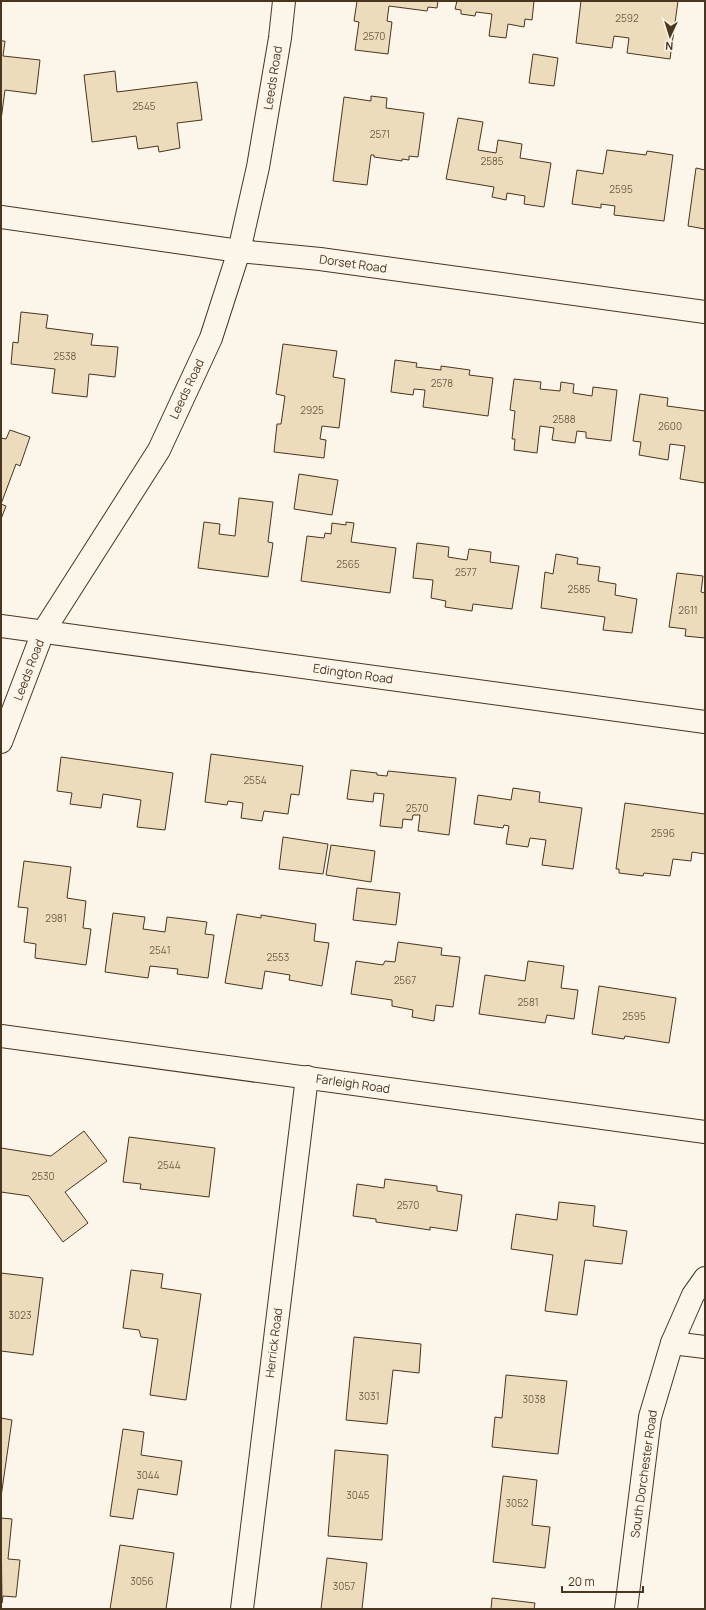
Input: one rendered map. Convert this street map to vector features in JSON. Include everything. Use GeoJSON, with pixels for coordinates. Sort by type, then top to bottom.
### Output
{"type":"FeatureCollection","features":[{"type":"Feature","properties":{"kind":"street","name":"Leeds Road"},"geometry":{"type":"LineString","coordinates":[[1,742],[43,632],[159,450],[211,338],[239,251],[258,167],[280,38],[284,1]]}},
{"type":"Feature","properties":{"kind":"street","name":"Dorset Road"},"geometry":{"type":"LineString","coordinates":[[1,217],[239,251],[320,259],[705,312]]}},
{"type":"Feature","properties":{"kind":"street","name":"Edington Road"},"geometry":{"type":"LineString","coordinates":[[1,626],[705,722]]}},
{"type":"Feature","properties":{"kind":"street","name":"Farleigh Road"},"geometry":{"type":"LineString","coordinates":[[1,1036],[705,1132]]}},
{"type":"Feature","properties":{"kind":"street","name":"Herrick Road"},"geometry":{"type":"LineString","coordinates":[[242,1609],[308,1077]]}},
{"type":"Feature","properties":{"kind":"street","name":"South Dorchester Road"},"geometry":{"type":"LineString","coordinates":[[626,1609],[650,1417],[672,1343],[693,1295],[705,1278]]}},
{"type":"Feature","properties":{"kind":"street"},"geometry":{"type":"LineString","coordinates":[[672,1343],[705,1347]]}},
{"type":"Feature","properties":{"kind":"building"},"geometry":{"type":"Polygon","coordinates":[[[357,1],[438,1],[437,8],[428,7],[427,11],[389,6],[387,21],[392,22],[388,54],[355,50],[359,22],[354,21],[357,1]]]}},
{"type":"Feature","properties":{"kind":"building"},"geometry":{"type":"Polygon","coordinates":[[[457,1],[534,1],[532,20],[525,19],[524,27],[508,24],[506,38],[489,36],[492,14],[476,12],[475,16],[461,14],[461,10],[455,9],[457,1]]]}},
{"type":"Feature","properties":{"kind":"building"},"geometry":{"type":"Polygon","coordinates":[[[581,1],[678,1],[670,59],[627,53],[629,38],[614,36],[612,48],[576,43],[581,1]]]}},
{"type":"Feature","properties":{"kind":"building"},"geometry":{"type":"Polygon","coordinates":[[[1,41],[5,41],[3,56],[40,60],[36,94],[5,90],[1,120],[1,41]]]}},
{"type":"Feature","properties":{"kind":"building"},"geometry":{"type":"Polygon","coordinates":[[[533,54],[558,58],[554,86],[529,83],[533,54]]]}},
{"type":"Feature","properties":{"kind":"building"},"geometry":{"type":"Polygon","coordinates":[[[115,71],[117,92],[197,82],[202,120],[177,123],[180,148],[159,152],[158,146],[138,149],[136,136],[92,142],[84,75],[115,71]]]}},
{"type":"Feature","properties":{"kind":"building"},"geometry":{"type":"Polygon","coordinates":[[[371,96],[387,98],[386,108],[424,113],[418,157],[409,156],[409,160],[402,159],[402,161],[374,157],[374,155],[371,155],[367,185],[333,181],[344,97],[371,101],[371,96]]]}},
{"type":"Feature","properties":{"kind":"building"},"geometry":{"type":"Polygon","coordinates":[[[458,118],[483,122],[478,150],[496,153],[498,140],[522,144],[520,158],[551,163],[544,207],[524,204],[525,196],[507,193],[506,200],[492,197],[494,187],[446,179],[458,118]]]}},
{"type":"Feature","properties":{"kind":"building"},"geometry":{"type":"Polygon","coordinates":[[[607,150],[646,155],[647,151],[673,155],[664,221],[614,215],[615,206],[601,204],[601,208],[572,204],[577,170],[603,174],[607,150]]]}},
{"type":"Feature","properties":{"kind":"building"},"geometry":{"type":"Polygon","coordinates":[[[696,168],[705,170],[705,229],[688,226],[696,168]]]}},
{"type":"Feature","properties":{"kind":"building"},"geometry":{"type":"Polygon","coordinates":[[[21,312],[48,315],[46,328],[93,334],[91,345],[118,347],[115,377],[89,374],[87,397],[52,393],[55,369],[11,364],[13,342],[18,343],[21,312]]]}},
{"type":"Feature","properties":{"kind":"building"},"geometry":{"type":"Polygon","coordinates":[[[283,344],[337,351],[333,377],[345,379],[339,428],[322,426],[320,439],[326,440],[324,458],[274,452],[277,424],[281,424],[285,396],[276,394],[283,344]]]}},
{"type":"Feature","properties":{"kind":"building"},"geometry":{"type":"Polygon","coordinates":[[[395,360],[417,363],[416,367],[441,370],[441,366],[470,370],[469,375],[493,378],[488,416],[423,407],[425,390],[414,389],[413,395],[391,392],[395,360]]]}},
{"type":"Feature","properties":{"kind":"building"},"geometry":{"type":"Polygon","coordinates":[[[514,379],[541,382],[540,389],[560,391],[561,382],[574,384],[573,393],[592,396],[593,387],[617,390],[611,441],[586,438],[586,432],[577,431],[575,443],[552,440],[554,428],[540,426],[537,453],[514,450],[515,439],[512,439],[515,411],[510,410],[514,379]]]}},
{"type":"Feature","properties":{"kind":"building"},"geometry":{"type":"Polygon","coordinates":[[[640,394],[668,398],[667,406],[705,411],[705,483],[680,479],[685,446],[670,444],[668,460],[639,455],[641,442],[633,441],[640,394]]]}},
{"type":"Feature","properties":{"kind":"building"},"geometry":{"type":"Polygon","coordinates":[[[10,430],[30,437],[20,466],[16,464],[1,504],[1,438],[6,439],[10,430]]]}},
{"type":"Feature","properties":{"kind":"building"},"geometry":{"type":"Polygon","coordinates":[[[299,474],[338,480],[332,515],[294,509],[299,474]]]}},
{"type":"Feature","properties":{"kind":"building"},"geometry":{"type":"Polygon","coordinates":[[[239,498],[273,502],[268,542],[273,543],[268,577],[198,568],[204,522],[220,524],[219,534],[235,536],[239,498]]]}},
{"type":"Feature","properties":{"kind":"building"},"geometry":{"type":"Polygon","coordinates":[[[1,504],[6,506],[1,519],[1,504]]]}},
{"type":"Feature","properties":{"kind":"building"},"geometry":{"type":"Polygon","coordinates":[[[346,522],[354,523],[351,542],[396,548],[390,593],[301,581],[307,536],[324,538],[325,533],[331,534],[332,523],[346,525],[346,522]]]}},
{"type":"Feature","properties":{"kind":"building"},"geometry":{"type":"Polygon","coordinates":[[[417,543],[449,547],[448,557],[467,560],[469,549],[491,552],[490,562],[519,566],[512,609],[473,604],[472,611],[445,607],[446,601],[431,598],[433,580],[413,578],[417,543]]]}},
{"type":"Feature","properties":{"kind":"building"},"geometry":{"type":"Polygon","coordinates":[[[556,554],[578,558],[577,564],[600,567],[598,581],[616,584],[615,595],[637,599],[632,633],[603,630],[605,617],[541,608],[545,572],[553,574],[556,554]]]}},
{"type":"Feature","properties":{"kind":"building"},"geometry":{"type":"Polygon","coordinates":[[[677,573],[703,576],[701,592],[705,593],[705,638],[685,636],[686,629],[669,627],[677,573]]]}},
{"type":"Feature","properties":{"kind":"building"},"geometry":{"type":"Polygon","coordinates":[[[211,754],[303,766],[299,795],[291,794],[288,814],[264,811],[262,821],[241,818],[243,803],[228,801],[227,805],[205,802],[211,754]]]}},
{"type":"Feature","properties":{"kind":"building"},"geometry":{"type":"Polygon","coordinates":[[[61,757],[173,773],[165,830],[137,827],[141,800],[103,794],[101,808],[70,804],[72,793],[57,791],[61,757]]]}},
{"type":"Feature","properties":{"kind":"building"},"geometry":{"type":"Polygon","coordinates":[[[351,770],[377,773],[377,775],[387,776],[388,771],[456,778],[449,835],[418,831],[420,815],[413,815],[412,820],[403,819],[402,828],[380,826],[384,794],[374,793],[373,802],[347,799],[351,770]]]}},
{"type":"Feature","properties":{"kind":"building"},"geometry":{"type":"Polygon","coordinates":[[[513,788],[540,792],[539,802],[582,808],[573,869],[542,865],[546,840],[530,838],[528,847],[506,844],[509,826],[504,825],[503,828],[474,824],[478,795],[511,800],[513,788]]]}},
{"type":"Feature","properties":{"kind":"building"},"geometry":{"type":"Polygon","coordinates":[[[625,803],[705,814],[705,854],[692,852],[691,861],[673,859],[670,876],[644,873],[643,876],[619,873],[619,869],[616,869],[625,803]]]}},
{"type":"Feature","properties":{"kind":"building"},"geometry":{"type":"Polygon","coordinates":[[[283,837],[328,844],[323,874],[279,869],[283,837]]]}},
{"type":"Feature","properties":{"kind":"building"},"geometry":{"type":"Polygon","coordinates":[[[331,845],[375,851],[371,882],[326,875],[331,845]]]}},
{"type":"Feature","properties":{"kind":"building"},"geometry":{"type":"Polygon","coordinates":[[[24,861],[71,867],[67,898],[86,901],[83,928],[91,929],[86,965],[35,958],[36,944],[24,942],[28,908],[18,907],[24,861]]]}},
{"type":"Feature","properties":{"kind":"building"},"geometry":{"type":"Polygon","coordinates":[[[357,888],[400,893],[396,925],[353,920],[357,888]]]}},
{"type":"Feature","properties":{"kind":"building"},"geometry":{"type":"Polygon","coordinates":[[[113,913],[145,917],[143,929],[165,932],[167,917],[207,922],[205,934],[214,935],[208,978],[177,974],[178,969],[150,966],[148,978],[105,972],[113,913]]]}},
{"type":"Feature","properties":{"kind":"building"},"geometry":{"type":"Polygon","coordinates":[[[237,914],[261,918],[261,915],[316,924],[314,941],[329,943],[322,986],[289,980],[290,975],[265,971],[262,989],[225,983],[237,914]]]}},
{"type":"Feature","properties":{"kind":"building"},"geometry":{"type":"Polygon","coordinates":[[[398,942],[442,948],[441,955],[460,957],[453,1007],[436,1005],[434,1021],[412,1017],[413,1010],[392,1006],[392,1000],[351,994],[356,961],[383,965],[385,961],[395,962],[398,942]]]}},
{"type":"Feature","properties":{"kind":"building"},"geometry":{"type":"Polygon","coordinates":[[[528,961],[564,966],[561,988],[578,990],[574,1019],[547,1015],[545,1023],[479,1014],[485,975],[525,981],[528,961]]]}},
{"type":"Feature","properties":{"kind":"building"},"geometry":{"type":"Polygon","coordinates":[[[599,986],[676,998],[669,1043],[625,1036],[624,1039],[592,1034],[599,986]]]}},
{"type":"Feature","properties":{"kind":"building"},"geometry":{"type":"Polygon","coordinates":[[[84,1131],[107,1161],[65,1192],[88,1223],[63,1242],[29,1196],[1,1192],[1,1148],[51,1156],[84,1131]]]}},
{"type":"Feature","properties":{"kind":"building"},"geometry":{"type":"Polygon","coordinates":[[[129,1137],[215,1148],[209,1197],[140,1189],[141,1184],[123,1182],[129,1137]]]}},
{"type":"Feature","properties":{"kind":"building"},"geometry":{"type":"Polygon","coordinates":[[[385,1179],[437,1186],[437,1191],[462,1195],[457,1231],[430,1227],[430,1230],[376,1222],[376,1219],[353,1216],[357,1184],[384,1188],[385,1179]]]}},
{"type":"Feature","properties":{"kind":"building"},"geometry":{"type":"Polygon","coordinates":[[[559,1202],[595,1206],[593,1226],[627,1231],[622,1264],[585,1260],[577,1315],[545,1311],[553,1255],[511,1249],[516,1214],[557,1220],[559,1202]]]}},
{"type":"Feature","properties":{"kind":"building"},"geometry":{"type":"Polygon","coordinates":[[[131,1270],[163,1274],[161,1288],[201,1294],[186,1400],[150,1395],[158,1339],[141,1337],[139,1330],[123,1328],[131,1270]]]}},
{"type":"Feature","properties":{"kind":"building"},"geometry":{"type":"Polygon","coordinates":[[[1,1273],[43,1278],[33,1355],[1,1351],[1,1273]]]}},
{"type":"Feature","properties":{"kind":"building"},"geometry":{"type":"Polygon","coordinates":[[[354,1337],[421,1344],[419,1373],[393,1370],[387,1424],[346,1420],[354,1337]]]}},
{"type":"Feature","properties":{"kind":"building"},"geometry":{"type":"Polygon","coordinates":[[[506,1375],[567,1381],[558,1454],[492,1447],[495,1417],[502,1418],[506,1375]]]}},
{"type":"Feature","properties":{"kind":"building"},"geometry":{"type":"Polygon","coordinates":[[[1,1418],[12,1420],[1,1497],[1,1418]]]}},
{"type":"Feature","properties":{"kind":"building"},"geometry":{"type":"Polygon","coordinates":[[[123,1429],[144,1432],[141,1455],[182,1461],[177,1495],[138,1489],[133,1519],[110,1516],[123,1429]]]}},
{"type":"Feature","properties":{"kind":"building"},"geometry":{"type":"Polygon","coordinates":[[[335,1450],[388,1455],[382,1540],[328,1536],[335,1450]]]}},
{"type":"Feature","properties":{"kind":"building"},"geometry":{"type":"Polygon","coordinates":[[[503,1476],[537,1480],[532,1525],[550,1527],[545,1568],[493,1562],[503,1476]]]}},
{"type":"Feature","properties":{"kind":"building"},"geometry":{"type":"Polygon","coordinates":[[[1,1518],[12,1519],[8,1559],[20,1560],[16,1597],[3,1596],[2,1603],[1,1518]]]}},
{"type":"Feature","properties":{"kind":"building"},"geometry":{"type":"Polygon","coordinates":[[[120,1545],[174,1553],[166,1609],[110,1609],[120,1545]]]}},
{"type":"Feature","properties":{"kind":"building"},"geometry":{"type":"Polygon","coordinates":[[[327,1558],[367,1563],[362,1609],[321,1609],[327,1558]]]}},
{"type":"Feature","properties":{"kind":"building"},"geometry":{"type":"Polygon","coordinates":[[[492,1598],[535,1603],[534,1609],[491,1609],[492,1598]]]}}]}
